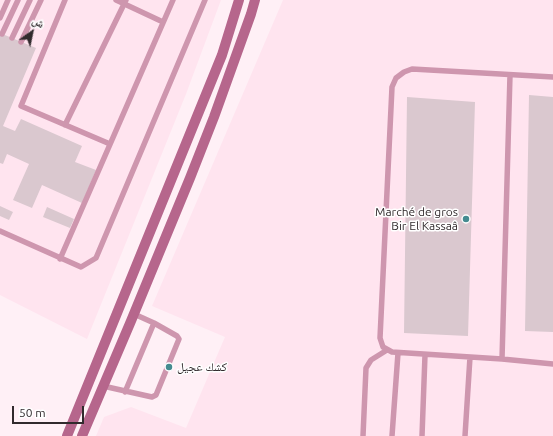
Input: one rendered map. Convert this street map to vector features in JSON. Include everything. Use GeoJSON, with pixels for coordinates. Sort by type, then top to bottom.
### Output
{"type":"FeatureCollection","features":[{"type":"Feature","properties":{"kind":"main road"},"geometry":{"type":"LineString","coordinates":[[67,436],[222,55],[240,0]]}},
{"type":"Feature","properties":{"kind":"main road"},"geometry":{"type":"LineString","coordinates":[[82,436],[212,124],[255,0]]}},
{"type":"Feature","properties":{"kind":"lane"},"geometry":{"type":"LineString","coordinates":[[0,18],[8,0]]}},
{"type":"Feature","properties":{"kind":"lane"},"geometry":{"type":"LineString","coordinates":[[2,34],[18,0]]}},
{"type":"Feature","properties":{"kind":"lane"},"geometry":{"type":"LineString","coordinates":[[12,38],[30,0]]}},
{"type":"Feature","properties":{"kind":"lane"},"geometry":{"type":"LineString","coordinates":[[21,42],[41,0]]}},
{"type":"Feature","properties":{"kind":"lane"},"geometry":{"type":"LineString","coordinates":[[65,0],[21,106],[110,144]]}},
{"type":"Feature","properties":{"kind":"lane"},"geometry":{"type":"LineString","coordinates":[[116,0],[125,2],[163,22]]}},
{"type":"Feature","properties":{"kind":"lane"},"geometry":{"type":"LineString","coordinates":[[60,259],[173,0]]}},
{"type":"Feature","properties":{"kind":"lane"},"geometry":{"type":"LineString","coordinates":[[0,231],[60,259],[81,267],[96,258],[205,0]]}},
{"type":"Feature","properties":{"kind":"lane"},"geometry":{"type":"LineString","coordinates":[[66,125],[125,2]]}},
{"type":"Feature","properties":{"kind":"lane"},"geometry":{"type":"LineString","coordinates":[[553,77],[412,69],[404,72],[396,78],[392,87],[380,338],[381,343],[386,350],[398,353],[502,359],[553,364]]}},
{"type":"Feature","properties":{"kind":"lane"},"geometry":{"type":"LineString","coordinates":[[502,359],[510,75]]}},
{"type":"Feature","properties":{"kind":"lane"},"geometry":{"type":"LineString","coordinates":[[103,386],[152,397],[156,395],[179,339],[177,336],[134,314]]}},
{"type":"Feature","properties":{"kind":"lane"},"geometry":{"type":"LineString","coordinates":[[125,392],[154,324]]}},
{"type":"Feature","properties":{"kind":"lane"},"geometry":{"type":"LineString","coordinates":[[363,436],[366,368],[371,360],[386,350]]}},
{"type":"Feature","properties":{"kind":"lane"},"geometry":{"type":"LineString","coordinates":[[392,436],[398,353]]}},
{"type":"Feature","properties":{"kind":"lane"},"geometry":{"type":"LineString","coordinates":[[422,436],[425,355]]}},
{"type":"Feature","properties":{"kind":"lane"},"geometry":{"type":"LineString","coordinates":[[465,436],[470,357]]}},
{"type":"Feature","properties":{"kind":"shaded area"},"geometry":{"type":"Polygon","coordinates":[[[0,0],[221,0],[186,94],[87,339],[0,295],[0,0]]]}},
{"type":"Feature","properties":{"kind":"shaded area"},"geometry":{"type":"Polygon","coordinates":[[[283,0],[553,0],[553,436],[96,436],[104,417],[131,407],[186,428],[225,337],[152,306],[283,0]]]}},
{"type":"Feature","properties":{"kind":"building"},"geometry":{"type":"Polygon","coordinates":[[[0,33],[36,48],[3,126],[15,131],[21,119],[82,146],[75,162],[96,170],[82,203],[42,185],[32,208],[13,200],[29,164],[7,154],[3,164],[0,163],[0,33]]]}},
{"type":"Feature","properties":{"kind":"building"},"geometry":{"type":"Polygon","coordinates":[[[529,95],[553,97],[553,332],[525,331],[529,95]]]}},
{"type":"Feature","properties":{"kind":"building"},"geometry":{"type":"Polygon","coordinates":[[[407,97],[475,102],[468,336],[404,333],[407,97]]]}},
{"type":"Feature","properties":{"kind":"building"},"geometry":{"type":"Polygon","coordinates":[[[0,206],[13,212],[9,220],[0,216],[0,206]]]}},
{"type":"Feature","properties":{"kind":"building"},"geometry":{"type":"Polygon","coordinates":[[[47,207],[74,219],[70,228],[43,217],[47,207]]]}},
{"type":"Feature","properties":{"kind":"place","name":"Marché de gros Bir El Kassaâ"},"geometry":{"type":"Point","coordinates":[466,219]}},
{"type":"Feature","properties":{"kind":"place","name":"كشك عجيل"},"geometry":{"type":"Point","coordinates":[169,367]}}]}
